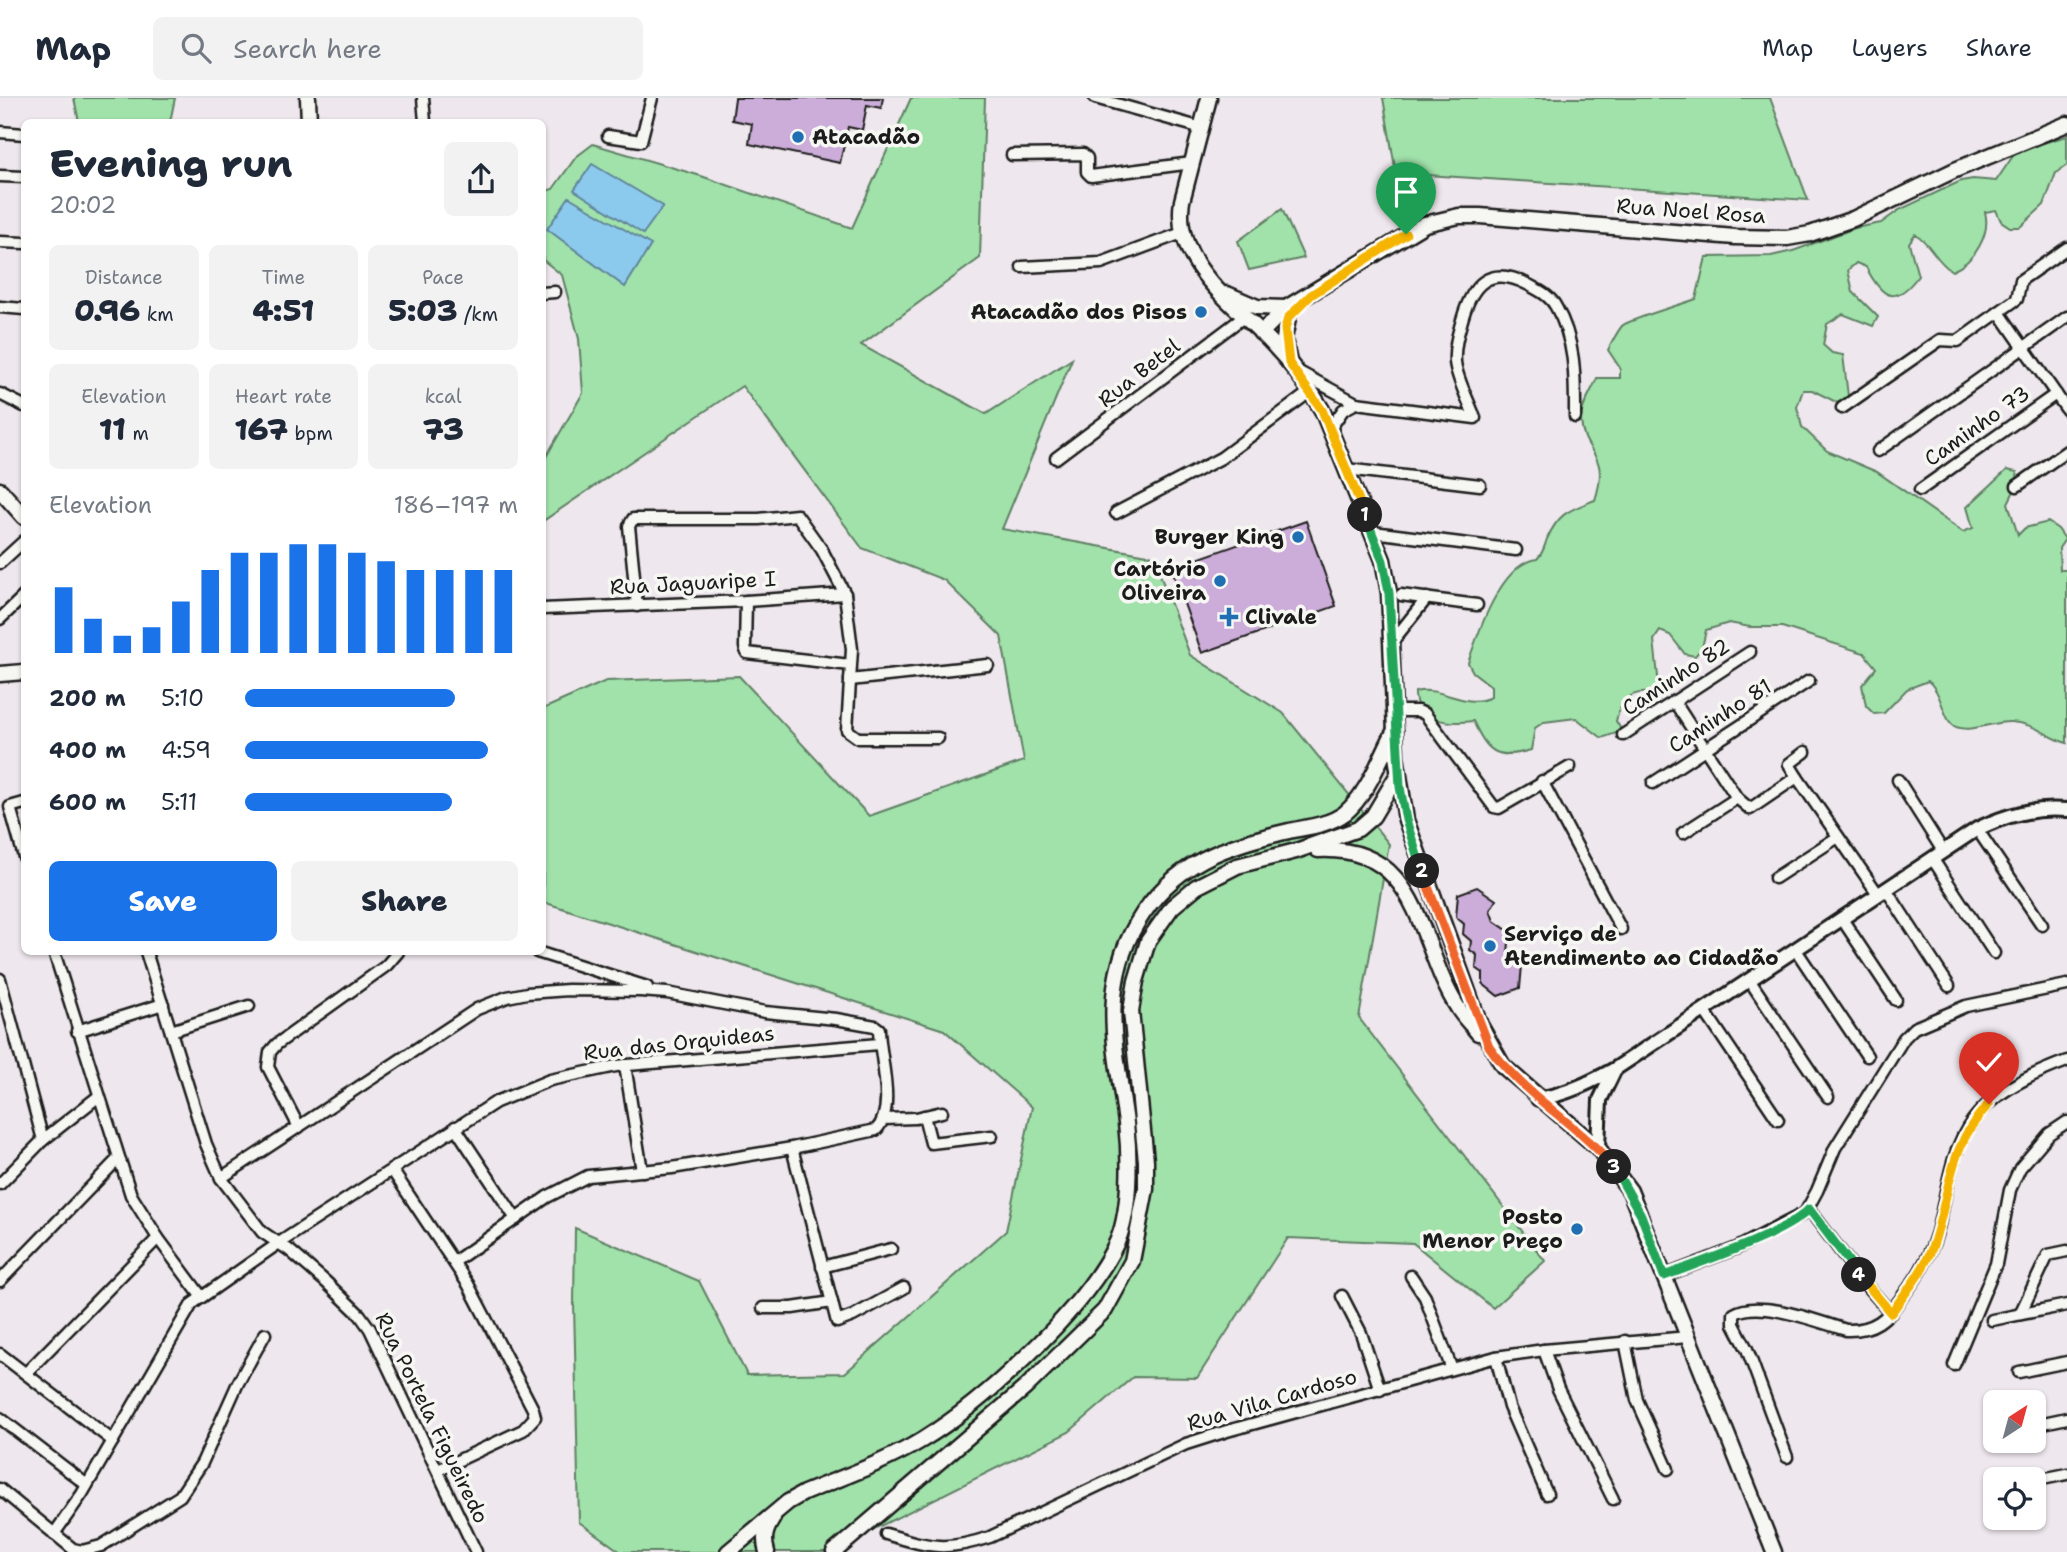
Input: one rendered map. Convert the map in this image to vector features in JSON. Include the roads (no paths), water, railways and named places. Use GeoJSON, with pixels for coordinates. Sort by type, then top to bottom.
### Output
{"type":"FeatureCollection","features":[{"type":"Feature","properties":{"kind":"main road"},"geometry":{"type":"LineString","coordinates":[[308,98],[309,119]]}},
{"type":"Feature","properties":{"kind":"main road"},"geometry":{"type":"LineString","coordinates":[[1209,98],[1180,215],[1182,233],[1195,262],[1218,290],[1292,366],[1311,391],[1373,532],[1388,583],[1398,774],[1406,820],[1489,1046]]}},
{"type":"Feature","properties":{"kind":"main road","name":"Rua Noel Rosa"},"geometry":{"type":"LineString","coordinates":[[1265,336],[1287,313],[1311,295],[1424,224],[1459,216],[1764,239],[1810,234],[1853,219],[1955,170],[2067,124]]}},
{"type":"Feature","properties":{"kind":"main road"},"geometry":{"type":"LineString","coordinates":[[1218,290],[1257,307],[1287,313],[1284,339],[1292,366]]}},
{"type":"Feature","properties":{"kind":"main road"},"geometry":{"type":"LineString","coordinates":[[2,496],[21,514]]}},
{"type":"Feature","properties":{"kind":"main road"},"geometry":{"type":"LineString","coordinates":[[0,674],[21,672]]}},
{"type":"Feature","properties":{"kind":"main road"},"geometry":{"type":"LineString","coordinates":[[728,1552],[788,1502],[922,1440],[971,1405],[1080,1302],[1116,1245],[1124,1212],[1128,1173],[1126,1125],[1111,1022],[1116,983],[1137,923],[1154,900],[1183,870],[1208,854],[1240,842],[1332,821],[1346,812],[1363,792],[1396,729]]}},
{"type":"Feature","properties":{"kind":"main road"},"geometry":{"type":"LineString","coordinates":[[834,1552],[1025,1388],[1105,1310],[1132,1261],[1146,1189],[1146,1161],[1132,1011],[1148,941],[1172,907],[1196,887],[1237,866],[1296,851],[1358,829],[1373,816],[1398,774]]}},
{"type":"Feature","properties":{"kind":"main road"},"geometry":{"type":"LineString","coordinates":[[1296,851],[1339,849],[1361,853],[1401,883],[1415,907],[1437,966],[1458,1009],[1503,1066],[1538,1099],[1598,1148],[1630,1191],[1774,1552]]}},
{"type":"Feature","properties":{"kind":"main road"},"geometry":{"type":"LineString","coordinates":[[767,1552],[764,1543],[766,1529],[788,1502]]}},
{"type":"Feature","properties":{"kind":"street"},"geometry":{"type":"LineString","coordinates":[[423,98],[425,119]]}},
{"type":"Feature","properties":{"kind":"street"},"geometry":{"type":"LineString","coordinates":[[608,136],[641,141],[652,98]]}},
{"type":"Feature","properties":{"kind":"street"},"geometry":{"type":"LineString","coordinates":[[1096,98],[1202,128]]}},
{"type":"Feature","properties":{"kind":"street"},"geometry":{"type":"LineString","coordinates":[[0,132],[21,134]]}},
{"type":"Feature","properties":{"kind":"street"},"geometry":{"type":"LineString","coordinates":[[1012,155],[1083,154],[1087,158],[1087,172],[1091,176],[1192,163]]}},
{"type":"Feature","properties":{"kind":"street"},"geometry":{"type":"LineString","coordinates":[[0,176],[21,177]]}},
{"type":"Feature","properties":{"kind":"street"},"geometry":{"type":"LineString","coordinates":[[1022,267],[1101,263],[1182,233]]}},
{"type":"Feature","properties":{"kind":"street"},"geometry":{"type":"LineString","coordinates":[[0,242],[21,243]]}},
{"type":"Feature","properties":{"kind":"street"},"geometry":{"type":"LineString","coordinates":[[1842,408],[1940,340],[1958,341],[1999,312],[2017,299],[2021,280],[2067,248]]}},
{"type":"Feature","properties":{"kind":"street"},"geometry":{"type":"LineString","coordinates":[[1292,366],[1356,403],[1475,418],[1455,364],[1456,342],[1468,299],[1479,283],[1488,278],[1513,277],[1545,293],[1556,306],[1572,345],[1575,365],[1575,417]]}},
{"type":"Feature","properties":{"kind":"street"},"geometry":{"type":"LineString","coordinates":[[546,293],[555,292]]}},
{"type":"Feature","properties":{"kind":"street"},"geometry":{"type":"LineString","coordinates":[[0,307],[21,309]]}},
{"type":"Feature","properties":{"kind":"street"},"geometry":{"type":"LineString","coordinates":[[1999,312],[2066,405]]}},
{"type":"Feature","properties":{"kind":"street","name":"Rua Betel"},"geometry":{"type":"LineString","coordinates":[[1056,458],[1245,316]]}},
{"type":"Feature","properties":{"kind":"street"},"geometry":{"type":"LineString","coordinates":[[1878,451],[2067,317]]}},
{"type":"Feature","properties":{"kind":"street"},"geometry":{"type":"LineString","coordinates":[[1116,513],[1221,458],[1311,391]]}},
{"type":"Feature","properties":{"kind":"street"},"geometry":{"type":"LineString","coordinates":[[0,394],[21,404]]}},
{"type":"Feature","properties":{"kind":"street","name":"Caminho 73"},"geometry":{"type":"LineString","coordinates":[[1920,490],[2056,394]]}},
{"type":"Feature","properties":{"kind":"street"},"geometry":{"type":"LineString","coordinates":[[1330,429],[1343,410],[1356,403]]}},
{"type":"Feature","properties":{"kind":"street"},"geometry":{"type":"LineString","coordinates":[[2017,486],[2067,451]]}},
{"type":"Feature","properties":{"kind":"street"},"geometry":{"type":"LineString","coordinates":[[1346,469],[1480,485]]}},
{"type":"Feature","properties":{"kind":"street"},"geometry":{"type":"LineString","coordinates":[[637,606],[629,526],[633,519],[759,519],[797,515],[816,540],[845,594],[852,649],[847,723],[851,735],[858,738],[938,738]]}},
{"type":"Feature","properties":{"kind":"street"},"geometry":{"type":"LineString","coordinates":[[1373,532],[1516,550]]}},
{"type":"Feature","properties":{"kind":"street"},"geometry":{"type":"LineString","coordinates":[[0,563],[21,544]]}},
{"type":"Feature","properties":{"kind":"street","name":"Rua Jaguaripe I"},"geometry":{"type":"LineString","coordinates":[[546,609],[845,594]]}},
{"type":"Feature","properties":{"kind":"street"},"geometry":{"type":"LineString","coordinates":[[1401,595],[1477,604]]}},
{"type":"Feature","properties":{"kind":"street"},"geometry":{"type":"LineString","coordinates":[[1392,642],[1427,598]]}},
{"type":"Feature","properties":{"kind":"street"},"geometry":{"type":"LineString","coordinates":[[0,619],[21,599]]}},
{"type":"Feature","properties":{"kind":"street"},"geometry":{"type":"LineString","coordinates":[[746,601],[747,653],[850,665]]}},
{"type":"Feature","properties":{"kind":"street","name":"Caminho 82"},"geometry":{"type":"LineString","coordinates":[[1623,735],[1750,652]]}},
{"type":"Feature","properties":{"kind":"street"},"geometry":{"type":"LineString","coordinates":[[850,681],[988,665]]}},
{"type":"Feature","properties":{"kind":"street","name":"Caminho 81"},"geometry":{"type":"LineString","coordinates":[[1653,783],[1809,681]]}},
{"type":"Feature","properties":{"kind":"street"},"geometry":{"type":"LineString","coordinates":[[1674,701],[1737,798],[1750,809],[1797,777]]}},
{"type":"Feature","properties":{"kind":"street"},"geometry":{"type":"LineString","coordinates":[[1395,711],[1418,710],[1425,714],[1494,807],[1499,808],[1570,766]]}},
{"type":"Feature","properties":{"kind":"street"},"geometry":{"type":"LineString","coordinates":[[1805,752],[1789,764],[1838,837],[1882,892],[1949,986]]}},
{"type":"Feature","properties":{"kind":"street"},"geometry":{"type":"LineString","coordinates":[[1898,780],[1937,855],[1994,953]]}},
{"type":"Feature","properties":{"kind":"street"},"geometry":{"type":"LineString","coordinates":[[1542,781],[1621,929]]}},
{"type":"Feature","properties":{"kind":"street"},"geometry":{"type":"LineString","coordinates":[[1683,833],[1737,798]]}},
{"type":"Feature","properties":{"kind":"street"},"geometry":{"type":"LineString","coordinates":[[21,804],[10,807],[21,846]]}},
{"type":"Feature","properties":{"kind":"street"},"geometry":{"type":"LineString","coordinates":[[1538,1099],[1563,1095],[1615,1069],[1977,829],[2014,813],[2067,810]]}},
{"type":"Feature","properties":{"kind":"street"},"geometry":{"type":"LineString","coordinates":[[1977,829],[2042,925]]}},
{"type":"Feature","properties":{"kind":"street"},"geometry":{"type":"LineString","coordinates":[[1775,878],[1838,837]]}},
{"type":"Feature","properties":{"kind":"street"},"geometry":{"type":"LineString","coordinates":[[1842,919],[1896,1000]]}},
{"type":"Feature","properties":{"kind":"street"},"geometry":{"type":"LineString","coordinates":[[1796,950],[1867,1056]]}},
{"type":"Feature","properties":{"kind":"street"},"geometry":{"type":"LineString","coordinates":[[55,955],[131,1195],[158,1238],[201,1296]]}},
{"type":"Feature","properties":{"kind":"street","name":"Rua Portela Figueiredo"},"geometry":{"type":"LineString","coordinates":[[147,955],[213,1164],[262,1232],[279,1243],[346,1300],[370,1329],[477,1552]]}},
{"type":"Feature","properties":{"kind":"street"},"geometry":{"type":"LineString","coordinates":[[299,1127],[268,1067],[270,1052],[277,1044],[386,966],[395,955]]}},
{"type":"Feature","properties":{"kind":"street"},"geometry":{"type":"LineString","coordinates":[[454,1262],[547,1197],[588,1176],[642,1171],[792,1148],[876,1130],[884,1119],[885,1079],[879,1029],[872,1025],[765,1012],[667,993],[546,955]]}},
{"type":"Feature","properties":{"kind":"street"},"geometry":{"type":"LineString","coordinates":[[0,979],[43,1140]]}},
{"type":"Feature","properties":{"kind":"street"},"geometry":{"type":"LineString","coordinates":[[1750,981],[1828,1097]]}},
{"type":"Feature","properties":{"kind":"street"},"geometry":{"type":"LineString","coordinates":[[1664,1276],[1737,1248],[1799,1217],[1809,1209],[1839,1141],[1904,1038],[1914,1028],[1966,1006],[2067,985]]}},
{"type":"Feature","properties":{"kind":"street"},"geometry":{"type":"LineString","coordinates":[[221,1178],[491,1003],[507,997],[568,990],[667,993]]}},
{"type":"Feature","properties":{"kind":"street"},"geometry":{"type":"LineString","coordinates":[[78,1031],[163,1004]]}},
{"type":"Feature","properties":{"kind":"street"},"geometry":{"type":"LineString","coordinates":[[171,1031],[249,1006]]}},
{"type":"Feature","properties":{"kind":"street"},"geometry":{"type":"LineString","coordinates":[[1704,1010],[1778,1120]]}},
{"type":"Feature","properties":{"kind":"street","name":"Rua das Orquideas"},"geometry":{"type":"LineString","coordinates":[[54,1534],[87,1485],[184,1317],[201,1296],[496,1102],[531,1086],[588,1070],[879,1044]]}},
{"type":"Feature","properties":{"kind":"street"},"geometry":{"type":"LineString","coordinates":[[1787,1457],[1747,1349],[1734,1324],[1734,1314],[1750,1308],[1765,1308],[1846,1330],[1860,1330],[1885,1321],[1923,1268],[1931,1250],[1954,1161],[1973,1120],[2006,1091],[2048,1068],[2067,1061]]}},
{"type":"Feature","properties":{"kind":"street"},"geometry":{"type":"LineString","coordinates":[[625,1065],[642,1171]]}},
{"type":"Feature","properties":{"kind":"street"},"geometry":{"type":"LineString","coordinates":[[1598,1148],[1600,1100],[1615,1069]]}},
{"type":"Feature","properties":{"kind":"street"},"geometry":{"type":"LineString","coordinates":[[1582,1087],[1600,1100]]}},
{"type":"Feature","properties":{"kind":"street"},"geometry":{"type":"LineString","coordinates":[[0,1184],[43,1140],[99,1096]]}},
{"type":"Feature","properties":{"kind":"street"},"geometry":{"type":"LineString","coordinates":[[884,1119],[942,1112]]}},
{"type":"Feature","properties":{"kind":"street"},"geometry":{"type":"LineString","coordinates":[[924,1116],[931,1143],[992,1136]]}},
{"type":"Feature","properties":{"kind":"street"},"geometry":{"type":"LineString","coordinates":[[1954,1365],[1996,1264],[2010,1190],[2020,1168],[2049,1134],[2067,1122]]}},
{"type":"Feature","properties":{"kind":"street"},"geometry":{"type":"LineString","coordinates":[[455,1127],[516,1219]]}},
{"type":"Feature","properties":{"kind":"street"},"geometry":{"type":"LineString","coordinates":[[792,1148],[837,1322],[904,1288]]}},
{"type":"Feature","properties":{"kind":"street"},"geometry":{"type":"LineString","coordinates":[[0,1281],[118,1159]]}},
{"type":"Feature","properties":{"kind":"street"},"geometry":{"type":"LineString","coordinates":[[392,1170],[454,1262],[519,1378],[535,1417],[523,1430],[438,1470]]}},
{"type":"Feature","properties":{"kind":"street"},"geometry":{"type":"LineString","coordinates":[[1809,1209],[1866,1285],[1891,1313]]}},
{"type":"Feature","properties":{"kind":"street"},"geometry":{"type":"LineString","coordinates":[[27,1373],[158,1238]]}},
{"type":"Feature","properties":{"kind":"street"},"geometry":{"type":"LineString","coordinates":[[822,1267],[891,1249]]}},
{"type":"Feature","properties":{"kind":"street"},"geometry":{"type":"LineString","coordinates":[[2020,1314],[2048,1255],[2067,1251]]}},
{"type":"Feature","properties":{"kind":"street"},"geometry":{"type":"LineString","coordinates":[[1411,1276],[1432,1314],[1451,1367]]}},
{"type":"Feature","properties":{"kind":"street"},"geometry":{"type":"LineString","coordinates":[[1342,1296],[1360,1334],[1380,1390]]}},
{"type":"Feature","properties":{"kind":"street"},"geometry":{"type":"LineString","coordinates":[[763,1308],[832,1303]]}},
{"type":"Feature","properties":{"kind":"street"},"geometry":{"type":"LineString","coordinates":[[1992,1320],[2067,1305]]}},
{"type":"Feature","properties":{"kind":"street"},"geometry":{"type":"LineString","coordinates":[[0,1489],[73,1549],[90,1550],[108,1542],[180,1496],[202,1463],[264,1334]]}},
{"type":"Feature","properties":{"kind":"street","name":"Rua Vila Cardoso"},"geometry":{"type":"LineString","coordinates":[[886,1534],[941,1549],[973,1544],[1186,1444],[1380,1390],[1451,1367],[1544,1350],[1688,1337]]}},
{"type":"Feature","properties":{"kind":"street"},"geometry":{"type":"LineString","coordinates":[[1625,1341],[1637,1400],[1668,1469]]}},
{"type":"Feature","properties":{"kind":"street"},"geometry":{"type":"LineString","coordinates":[[1544,1350],[1558,1389],[1613,1499]]}},
{"type":"Feature","properties":{"kind":"street"},"geometry":{"type":"LineString","coordinates":[[0,1354],[113,1441]]}},
{"type":"Feature","properties":{"kind":"street"},"geometry":{"type":"LineString","coordinates":[[1496,1357],[1509,1407],[1546,1494]]}},
{"type":"Feature","properties":{"kind":"street"},"geometry":{"type":"LineString","coordinates":[[2019,1373],[2067,1362]]}},
{"type":"Feature","properties":{"kind":"street"},"geometry":{"type":"LineString","coordinates":[[0,1418],[87,1485]]}},
{"type":"Feature","properties":{"kind":"street"},"geometry":{"type":"LineString","coordinates":[[2046,1422],[2067,1418]]}},
{"type":"Feature","properties":{"kind":"street"},"geometry":{"type":"LineString","coordinates":[[2047,1478],[2067,1474]]}},
{"type":"Feature","properties":{"kind":"water"},"geometry":{"type":"Polygon","coordinates":[[[592,164],[663,206],[643,234],[574,190],[592,164]]]}},
{"type":"Feature","properties":{"kind":"water"},"geometry":{"type":"Polygon","coordinates":[[[569,197],[651,245],[625,287],[547,229],[569,197]]]}},
{"type":"Feature","properties":{"kind":"place","name":"Atacadão"},"geometry":{"type":"Point","coordinates":[798,137]}},
{"type":"Feature","properties":{"kind":"place","name":"Atacadão dos Pisos"},"geometry":{"type":"Point","coordinates":[1201,312]}},
{"type":"Feature","properties":{"kind":"place","name":"Burger King"},"geometry":{"type":"Point","coordinates":[1298,537]}},
{"type":"Feature","properties":{"kind":"place","name":"Cartório Oliveira"},"geometry":{"type":"Point","coordinates":[1220,581]}},
{"type":"Feature","properties":{"kind":"place","name":"Clivale"},"geometry":{"type":"Point","coordinates":[1229,617]}},
{"type":"Feature","properties":{"kind":"place","name":"Serviço de Atendimento ao Cidadão"},"geometry":{"type":"Point","coordinates":[1490,946]}},
{"type":"Feature","properties":{"kind":"place","name":"Posto Menor Preço"},"geometry":{"type":"Point","coordinates":[1577,1229]}}]}
